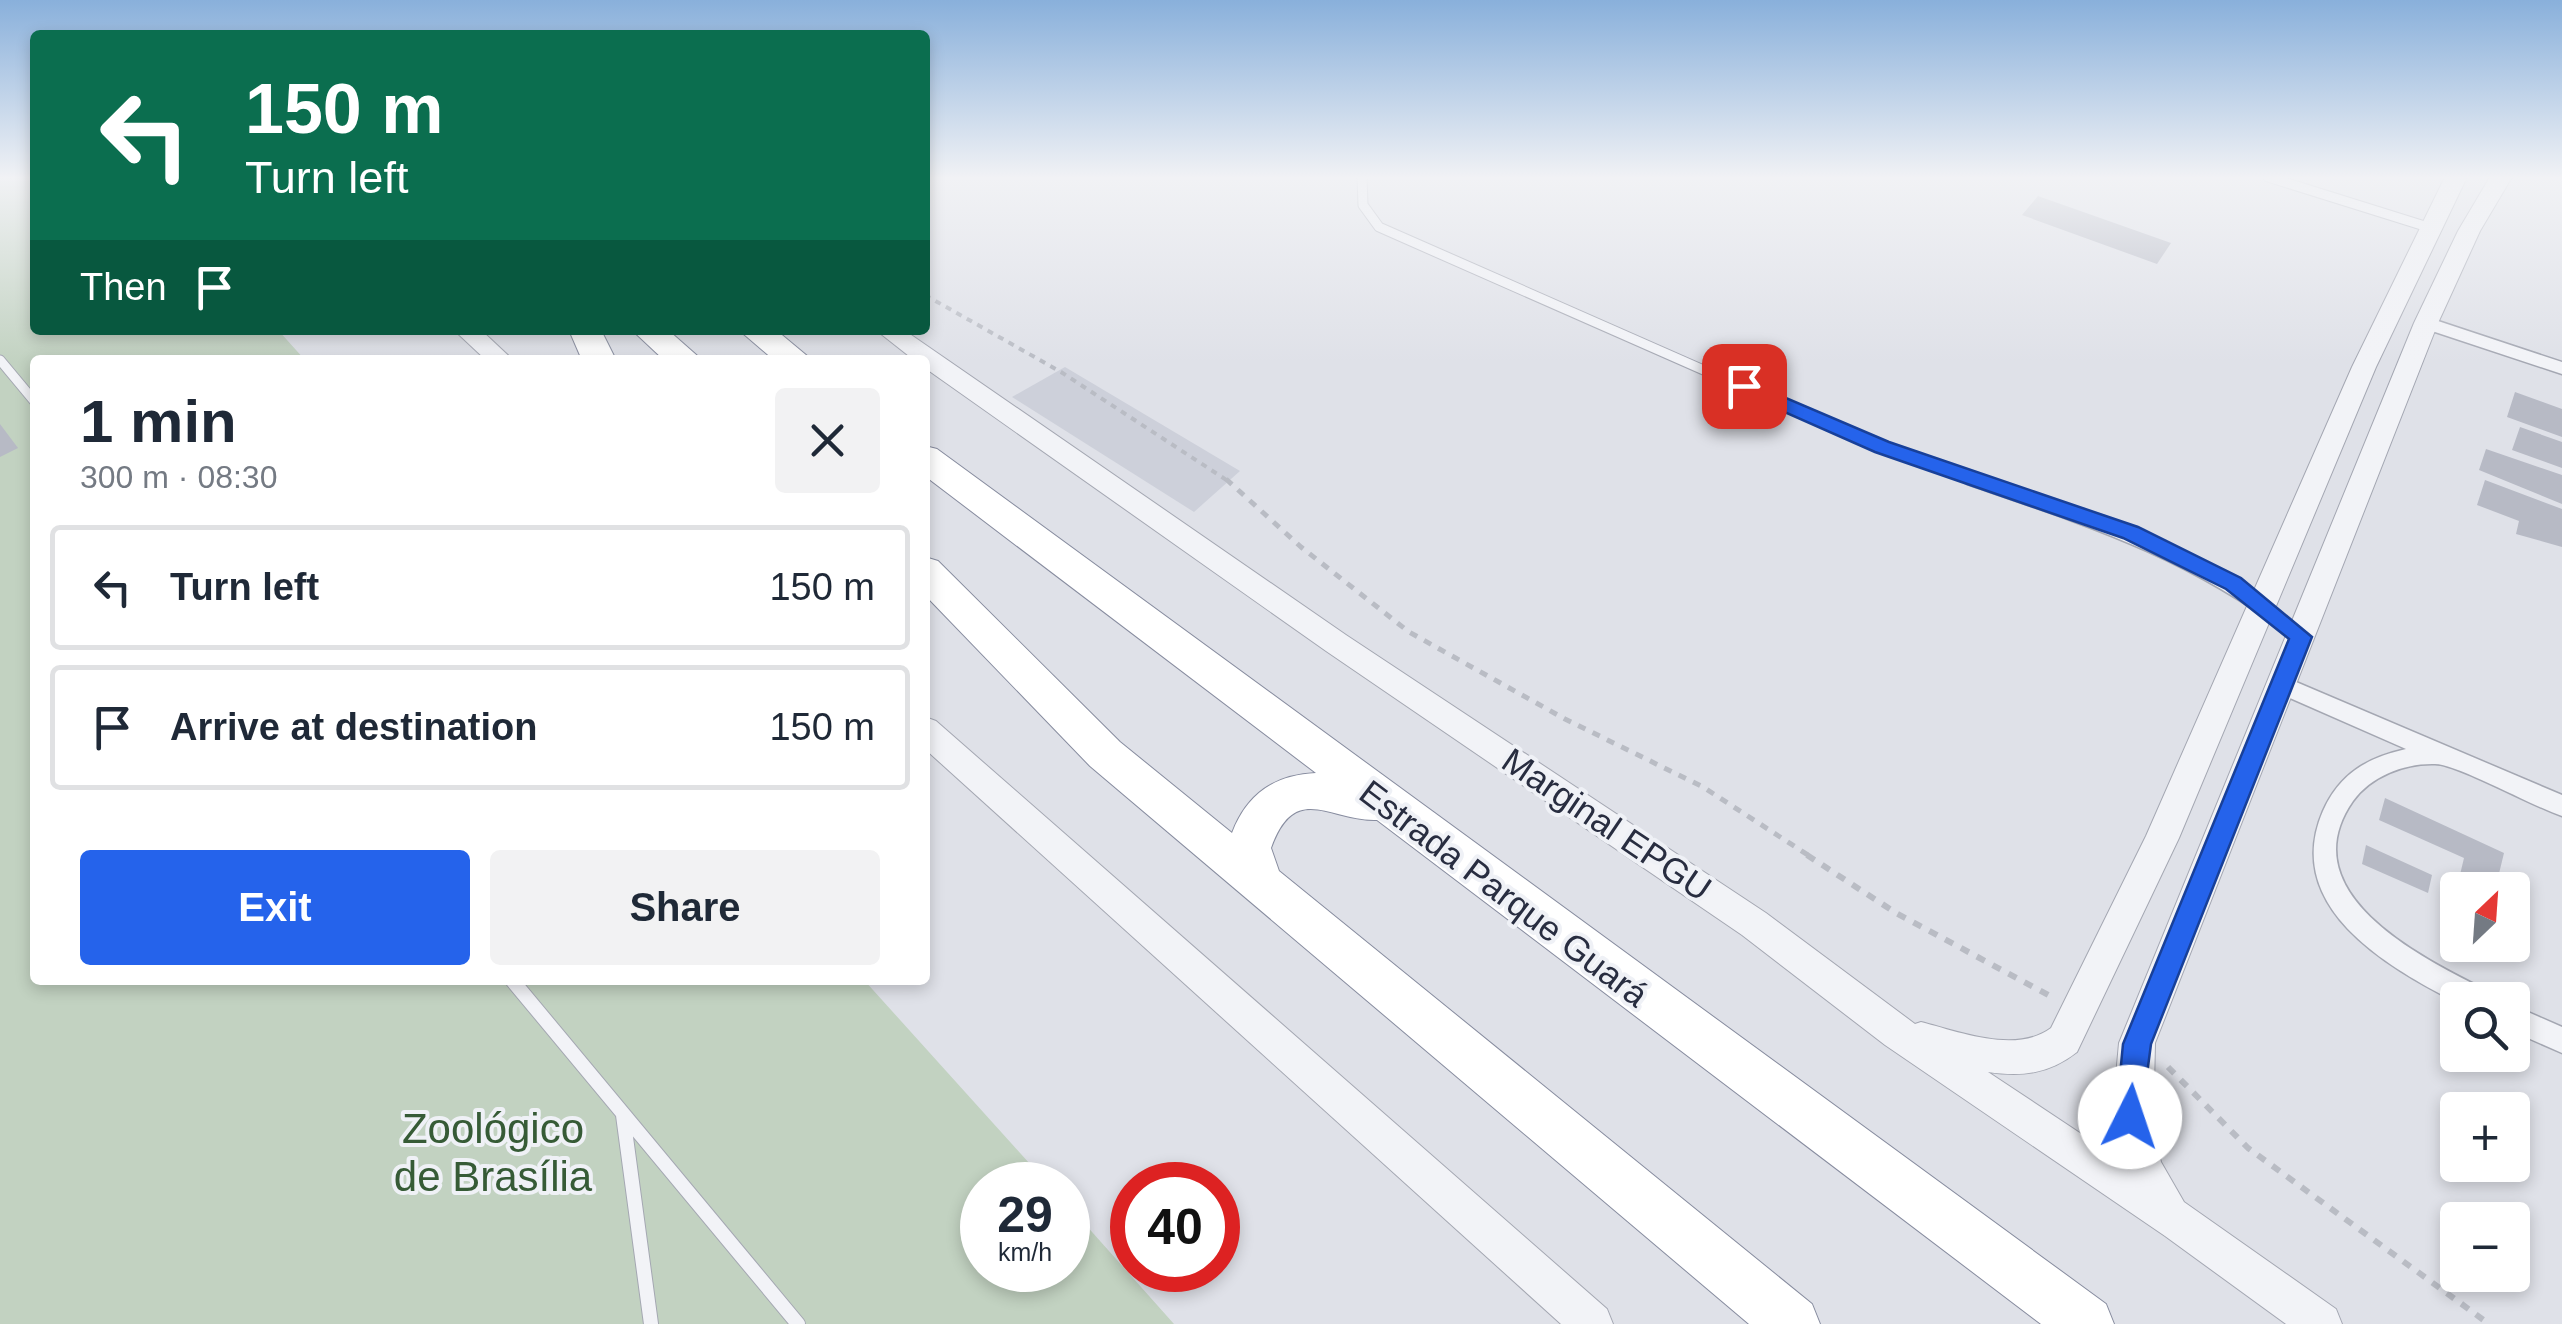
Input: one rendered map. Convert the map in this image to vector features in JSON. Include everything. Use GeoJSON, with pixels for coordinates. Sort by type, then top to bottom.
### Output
{"type":"FeatureCollection","features":[{"type":"Feature","properties":{"kind":"highway"},"geometry":{"type":"LineString","coordinates":[[654,335],[679,355]]}},
{"type":"Feature","properties":{"kind":"highway"},"geometry":{"type":"LineString","coordinates":[[762,335],[788,355]]}},
{"type":"Feature","properties":{"kind":"highway","name":"Estrada Parque Guará"},"geometry":{"type":"LineString","coordinates":[[930,462],[1390,809],[2086,1324]]}},
{"type":"Feature","properties":{"kind":"highway"},"geometry":{"type":"LineString","coordinates":[[930,576],[1106,754],[1792,1324]]}},
{"type":"Feature","properties":{"kind":"highway"},"geometry":{"type":"LineString","coordinates":[[1258,879],[1249,848],[1263,816],[1277,799],[1299,789],[1333,791],[1390,809]]}},
{"type":"Feature","properties":{"kind":"street"},"geometry":{"type":"LineString","coordinates":[[1898,1033],[1972,1054],[2042,1055],[2064,1040],[2162,838],[2364,366],[2427,239]]}},
{"type":"Feature","properties":{"kind":"street"},"geometry":{"type":"LineString","coordinates":[[2179,1222],[2154,1191],[2134,1145],[2130,1096],[2137,1044],[2426,323],[2465,239]]}},
{"type":"Feature","properties":{"kind":"street"},"geometry":{"type":"LineString","coordinates":[[2426,323],[2562,368]]}},
{"type":"Feature","properties":{"kind":"street"},"geometry":{"type":"LineString","coordinates":[[472,335],[495,355]]}},
{"type":"Feature","properties":{"kind":"street","name":"Marginal EPGU"},"geometry":{"type":"LineString","coordinates":[[895,335],[924,355]]}},
{"type":"Feature","properties":{"kind":"street","name":"Marginal EPGU"},"geometry":{"type":"LineString","coordinates":[[930,359],[1336,643],[1754,924],[1898,1033],[2179,1222],[2321,1324]]}},
{"type":"Feature","properties":{"kind":"street"},"geometry":{"type":"LineString","coordinates":[[2282,684],[2562,806]]}},
{"type":"Feature","properties":{"kind":"street"},"geometry":{"type":"LineString","coordinates":[[930,734],[1592,1324]]}},
{"type":"Feature","properties":{"kind":"street"},"geometry":{"type":"LineString","coordinates":[[2441,753],[2404,757],[2358,778],[2337,806],[2324,850],[2326,876],[2364,926],[2393,951],[2447,982]]}},
{"type":"Feature","properties":{"kind":"street"},"geometry":{"type":"LineString","coordinates":[[2530,1026],[2562,1040]]}},
{"type":"Feature","properties":{"kind":"lane"},"geometry":{"type":"LineString","coordinates":[[1406,239],[1882,447],[2130,532],[2234,583],[2301,637]]}},
{"type":"Feature","properties":{"kind":"lane"},"geometry":{"type":"LineString","coordinates":[[0,360],[30,396]]}},
{"type":"Feature","properties":{"kind":"lane"},"geometry":{"type":"LineString","coordinates":[[516,985],[798,1324]]}},
{"type":"Feature","properties":{"kind":"lane"},"geometry":{"type":"LineString","coordinates":[[623,1115],[651,1324]]}},
{"type":"Feature","properties":{"kind":"path"},"geometry":{"type":"LineString","coordinates":[[930,298],[1061,372],[1215,468],[1301,547],[1408,632],[1566,719],[1703,786],[1896,913],[2076,1010]]}},
{"type":"Feature","properties":{"kind":"path"},"geometry":{"type":"LineString","coordinates":[[2137,1044],[2170,1069],[2248,1148],[2489,1324]]}},
{"type":"Feature","properties":{"kind":"shaded area"},"geometry":{"type":"Polygon","coordinates":[[[1065,367],[1240,471],[1194,512],[1012,397],[1065,367]]]}},
{"type":"Feature","properties":{"kind":"green space","name":"Zoológico de Brasília"},"geometry":{"type":"Polygon","coordinates":[[[0,239],[30,239],[30,335],[282,335],[300,355],[30,355],[30,985],[869,985],[1028,1162],[960,1162],[960,1292],[1090,1292],[1090,1230],[1110,1252],[1110,1292],[1145,1292],[1174,1324],[0,1324],[0,239]]]}},
{"type":"Feature","properties":{"kind":"building"},"geometry":{"type":"Polygon","coordinates":[[[2088,239],[2159,239],[2171,243],[2157,264],[2088,239]]]}},
{"type":"Feature","properties":{"kind":"building"},"geometry":{"type":"Polygon","coordinates":[[[2515,392],[2562,409],[2562,437],[2507,417],[2515,392]]]}},
{"type":"Feature","properties":{"kind":"building"},"geometry":{"type":"Polygon","coordinates":[[[0,424],[18,448],[0,457],[0,424]]]}},
{"type":"Feature","properties":{"kind":"building"},"geometry":{"type":"Polygon","coordinates":[[[2520,427],[2562,442],[2562,468],[2512,450],[2520,427]]]}},
{"type":"Feature","properties":{"kind":"building"},"geometry":{"type":"Polygon","coordinates":[[[2486,449],[2562,475],[2562,504],[2479,470],[2486,449]]]}},
{"type":"Feature","properties":{"kind":"building"},"geometry":{"type":"Polygon","coordinates":[[[2485,480],[2562,509],[2562,547],[2516,534],[2519,521],[2477,505],[2485,480]]]}},
{"type":"Feature","properties":{"kind":"building"},"geometry":{"type":"Polygon","coordinates":[[[2385,798],[2504,853],[2499,872],[2461,872],[2464,858],[2379,820],[2385,798]]]}},
{"type":"Feature","properties":{"kind":"building"},"geometry":{"type":"Polygon","coordinates":[[[2366,845],[2432,875],[2428,893],[2362,864],[2366,845]]]}},
{"type":"Feature","properties":{"kind":"route"},"geometry":{"type":"LineString","coordinates":[[1744,386],[1882,447],[2130,532],[2234,583],[2301,637],[2137,1044],[2130,1117]]}}]}
